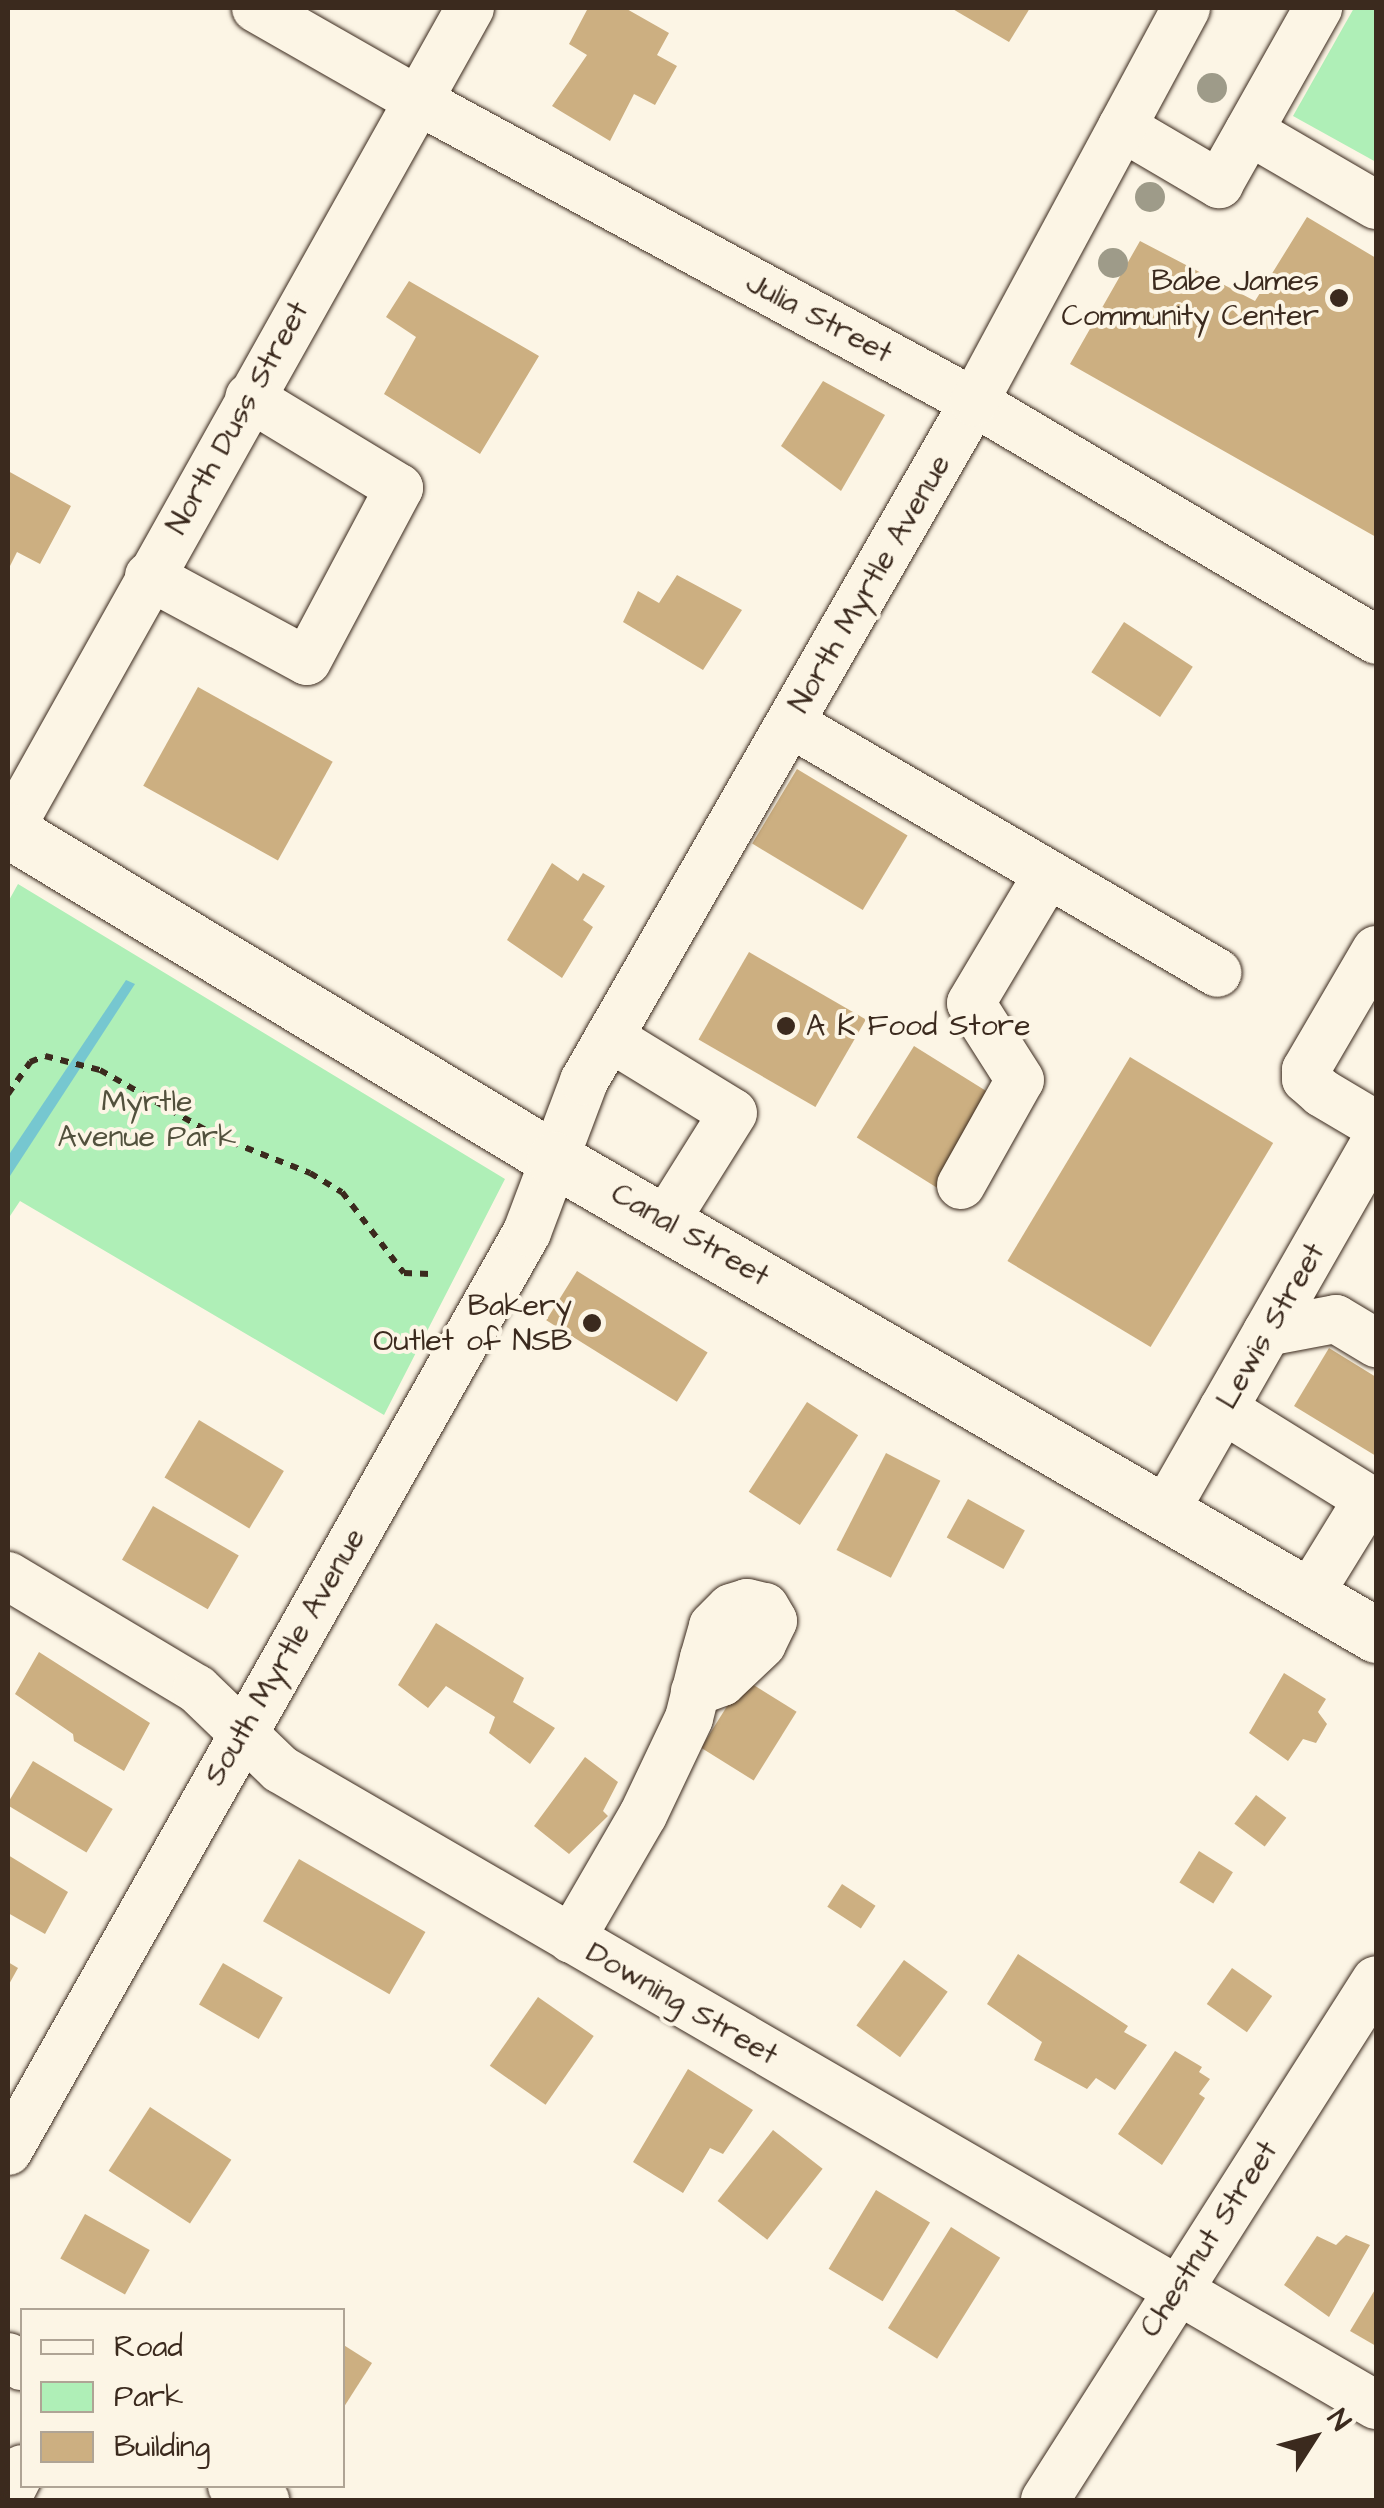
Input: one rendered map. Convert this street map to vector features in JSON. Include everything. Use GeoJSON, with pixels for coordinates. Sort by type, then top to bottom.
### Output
{"type":"FeatureCollection","features":[{"type":"Feature","properties":{"kind":"main road","name":"Canal Street"},"geometry":{"type":"LineString","coordinates":[[8,831],[554,1159],[666,1220],[1376,1635]]}},
{"type":"Feature","properties":{"kind":"street","name":"Julia Street"},"geometry":{"type":"LineString","coordinates":[[256,8],[417,100],[974,402],[1376,640]]}},
{"type":"Feature","properties":{"kind":"street","name":"North Duss Street"},"geometry":{"type":"LineString","coordinates":[[8,831],[470,8]]}},
{"type":"Feature","properties":{"kind":"street","name":"North Myrtle Avenue"},"geometry":{"type":"LineString","coordinates":[[554,1159],[584,1080],[974,402],[1186,8]]}},
{"type":"Feature","properties":{"kind":"street"},"geometry":{"type":"LineString","coordinates":[[1122,127],[1219,184],[1318,8]]}},
{"type":"Feature","properties":{"kind":"street"},"geometry":{"type":"LineString","coordinates":[[1248,131],[1376,205]]}},
{"type":"Feature","properties":{"kind":"street"},"geometry":{"type":"LineString","coordinates":[[149,576],[307,661],[399,488],[249,397]]}},
{"type":"Feature","properties":{"kind":"street"},"geometry":{"type":"LineString","coordinates":[[790,724],[1217,973]]}},
{"type":"Feature","properties":{"kind":"street"},"geometry":{"type":"LineString","coordinates":[[962,1185],[1020,1080],[971,1003],[1048,874]]}},
{"type":"Feature","properties":{"kind":"street"},"geometry":{"type":"LineString","coordinates":[[1376,950],[1306,1070],[1306,1079],[1322,1093],[1376,1125]]}},
{"type":"Feature","properties":{"kind":"street"},"geometry":{"type":"LineString","coordinates":[[609,1036],[732,1113],[666,1220]]}},
{"type":"Feature","properties":{"kind":"street","name":"Lewis Street"},"geometry":{"type":"LineString","coordinates":[[1165,1510],[1376,1141]]}},
{"type":"Feature","properties":{"kind":"street","name":"South Myrtle Avenue"},"geometry":{"type":"LineString","coordinates":[[8,2150],[527,1232],[554,1159]]}},
{"type":"Feature","properties":{"kind":"street"},"geometry":{"type":"LineString","coordinates":[[1267,1332],[1336,1319],[1376,1343]]}},
{"type":"Feature","properties":{"kind":"street"},"geometry":{"type":"LineString","coordinates":[[1223,1408],[1368,1500],[1308,1595]]}},
{"type":"Feature","properties":{"kind":"street","name":"Downing Street"},"geometry":{"type":"LineString","coordinates":[[8,1576],[197,1689],[280,1769],[1376,2405]]}},
{"type":"Feature","properties":{"kind":"street"},"geometry":{"type":"LineString","coordinates":[[571,1939],[643,1815],[689,1718],[696,1692]]}},
{"type":"Feature","properties":{"kind":"street","name":"Chestnut Street"},"geometry":{"type":"LineString","coordinates":[[1045,2500],[1376,1980]]}},
{"type":"Feature","properties":{"kind":"street"},"geometry":{"type":"LineString","coordinates":[[8,2496],[20,2473]]}},
{"type":"Feature","properties":{"kind":"street"},"geometry":{"type":"LineString","coordinates":[[237,2488],[265,2500]]}},
{"type":"Feature","properties":{"kind":"path"},"geometry":{"type":"LineString","coordinates":[[8,1094],[30,1062],[45,1056],[100,1070],[216,1136],[310,1173],[342,1192],[404,1273],[430,1274]]}},
{"type":"Feature","properties":{"kind":"green space"},"geometry":{"type":"Polygon","coordinates":[[[1354,8],[1376,8],[1376,162],[1293,116],[1354,8]]]}},
{"type":"Feature","properties":{"kind":"green space","name":"Myrtle Avenue Park"},"geometry":{"type":"Polygon","coordinates":[[[18,884],[505,1179],[384,1415],[20,1201],[8,1219],[8,902],[18,884]]]}},
{"type":"Feature","properties":{"kind":"water"},"geometry":{"type":"Polygon","coordinates":[[[126,980],[135,984],[8,1179],[8,1156],[126,980]]]}},
{"type":"Feature","properties":{"kind":"building"},"geometry":{"type":"Polygon","coordinates":[[[588,8],[625,8],[669,33],[657,55],[677,66],[655,105],[634,94],[610,141],[552,106],[587,55],[569,44],[588,8]]]}},
{"type":"Feature","properties":{"kind":"building"},"geometry":{"type":"Polygon","coordinates":[[[951,8],[1030,8],[1009,42],[951,8]]]}},
{"type":"Feature","properties":{"kind":"building"},"geometry":{"type":"Polygon","coordinates":[[[1307,217],[1376,258],[1376,537],[1070,364],[1140,241],[1255,301],[1307,217]]]}},
{"type":"Feature","properties":{"kind":"building"},"geometry":{"type":"Polygon","coordinates":[[[409,281],[539,356],[480,454],[384,394],[416,337],[386,317],[409,281]]]}},
{"type":"Feature","properties":{"kind":"building"},"geometry":{"type":"Polygon","coordinates":[[[823,381],[885,415],[841,491],[781,446],[823,381]]]}},
{"type":"Feature","properties":{"kind":"building"},"geometry":{"type":"Polygon","coordinates":[[[8,471],[71,506],[40,564],[17,552],[8,570],[8,471]]]}},
{"type":"Feature","properties":{"kind":"building"},"geometry":{"type":"Polygon","coordinates":[[[677,575],[742,610],[703,670],[623,622],[638,591],[659,603],[677,575]]]}},
{"type":"Feature","properties":{"kind":"building"},"geometry":{"type":"Polygon","coordinates":[[[1124,622],[1193,667],[1160,717],[1091,672],[1124,622]]]}},
{"type":"Feature","properties":{"kind":"building"},"geometry":{"type":"Polygon","coordinates":[[[198,687],[333,762],[278,860],[143,786],[198,687]]]}},
{"type":"Feature","properties":{"kind":"building"},"geometry":{"type":"Polygon","coordinates":[[[797,769],[908,835],[863,910],[752,844],[797,769]]]}},
{"type":"Feature","properties":{"kind":"building"},"geometry":{"type":"Polygon","coordinates":[[[552,863],[578,881],[583,873],[605,886],[583,920],[593,927],[562,978],[507,940],[552,863]]]}},
{"type":"Feature","properties":{"kind":"building"},"geometry":{"type":"Polygon","coordinates":[[[749,952],[866,1019],[815,1107],[699,1039],[749,952]]]}},
{"type":"Feature","properties":{"kind":"building"},"geometry":{"type":"Polygon","coordinates":[[[914,1046],[995,1097],[938,1188],[857,1138],[914,1046]]]}},
{"type":"Feature","properties":{"kind":"building"},"geometry":{"type":"Polygon","coordinates":[[[1130,1057],[1273,1143],[1151,1347],[1007,1261],[1130,1057]]]}},
{"type":"Feature","properties":{"kind":"building"},"geometry":{"type":"Polygon","coordinates":[[[577,1271],[708,1353],[677,1402],[546,1320],[577,1271]]]}},
{"type":"Feature","properties":{"kind":"building"},"geometry":{"type":"Polygon","coordinates":[[[1329,1348],[1376,1377],[1376,1456],[1294,1406],[1329,1348]]]}},
{"type":"Feature","properties":{"kind":"building"},"geometry":{"type":"Polygon","coordinates":[[[807,1402],[858,1435],[800,1525],[749,1492],[807,1402]]]}},
{"type":"Feature","properties":{"kind":"building"},"geometry":{"type":"Polygon","coordinates":[[[199,1420],[284,1471],[249,1528],[164,1477],[199,1420]]]}},
{"type":"Feature","properties":{"kind":"building"},"geometry":{"type":"Polygon","coordinates":[[[886,1453],[940,1481],[891,1578],[837,1550],[886,1453]]]}},
{"type":"Feature","properties":{"kind":"building"},"geometry":{"type":"Polygon","coordinates":[[[968,1499],[1025,1531],[1004,1569],[947,1537],[968,1499]]]}},
{"type":"Feature","properties":{"kind":"building"},"geometry":{"type":"Polygon","coordinates":[[[153,1506],[239,1556],[208,1609],[122,1560],[153,1506]]]}},
{"type":"Feature","properties":{"kind":"building"},"geometry":{"type":"Polygon","coordinates":[[[436,1623],[524,1678],[513,1702],[555,1728],[530,1764],[489,1733],[495,1717],[446,1686],[428,1708],[398,1685],[436,1623]]]}},
{"type":"Feature","properties":{"kind":"building"},"geometry":{"type":"Polygon","coordinates":[[[39,1652],[150,1723],[124,1771],[74,1741],[73,1734],[15,1694],[39,1652]]]}},
{"type":"Feature","properties":{"kind":"building"},"geometry":{"type":"Polygon","coordinates":[[[1284,1673],[1326,1699],[1318,1712],[1327,1724],[1316,1743],[1303,1739],[1288,1761],[1249,1733],[1284,1673]]]}},
{"type":"Feature","properties":{"kind":"building"},"geometry":{"type":"Polygon","coordinates":[[[744,1679],[797,1712],[754,1781],[701,1748],[744,1679]]]}},
{"type":"Feature","properties":{"kind":"building"},"geometry":{"type":"Polygon","coordinates":[[[585,1757],[618,1782],[603,1811],[608,1816],[569,1854],[534,1826],[585,1757]]]}},
{"type":"Feature","properties":{"kind":"building"},"geometry":{"type":"Polygon","coordinates":[[[33,1761],[113,1809],[86,1853],[8,1805],[33,1761]]]}},
{"type":"Feature","properties":{"kind":"building"},"geometry":{"type":"Polygon","coordinates":[[[1256,1795],[1286,1818],[1265,1847],[1234,1824],[1256,1795]]]}},
{"type":"Feature","properties":{"kind":"building"},"geometry":{"type":"Polygon","coordinates":[[[1199,1851],[1233,1872],[1213,1904],[1179,1882],[1199,1851]]]}},
{"type":"Feature","properties":{"kind":"building"},"geometry":{"type":"Polygon","coordinates":[[[8,1855],[68,1892],[45,1934],[8,1913],[8,1855]]]}},
{"type":"Feature","properties":{"kind":"building"},"geometry":{"type":"Polygon","coordinates":[[[299,1859],[425,1932],[389,1994],[263,1921],[299,1859]]]}},
{"type":"Feature","properties":{"kind":"building"},"geometry":{"type":"Polygon","coordinates":[[[842,1884],[876,1906],[861,1928],[827,1907],[842,1884]]]}},
{"type":"Feature","properties":{"kind":"building"},"geometry":{"type":"Polygon","coordinates":[[[1018,1954],[1128,2026],[1124,2032],[1147,2045],[1115,2090],[1096,2078],[1087,2089],[1034,2060],[1042,2042],[987,2004],[1018,1954]]]}},
{"type":"Feature","properties":{"kind":"building"},"geometry":{"type":"Polygon","coordinates":[[[904,1960],[948,1992],[900,2057],[856,2026],[904,1960]]]}},
{"type":"Feature","properties":{"kind":"building"},"geometry":{"type":"Polygon","coordinates":[[[8,1962],[18,1968],[8,1986],[8,1962]]]}},
{"type":"Feature","properties":{"kind":"building"},"geometry":{"type":"Polygon","coordinates":[[[223,1963],[283,1998],[259,2039],[199,2005],[223,1963]]]}},
{"type":"Feature","properties":{"kind":"building"},"geometry":{"type":"Polygon","coordinates":[[[1232,1968],[1272,1996],[1247,2032],[1207,2004],[1232,1968]]]}},
{"type":"Feature","properties":{"kind":"building"},"geometry":{"type":"Polygon","coordinates":[[[538,1997],[594,2036],[546,2105],[490,2066],[538,1997]]]}},
{"type":"Feature","properties":{"kind":"building"},"geometry":{"type":"Polygon","coordinates":[[[1175,2051],[1202,2067],[1199,2072],[1210,2079],[1199,2094],[1205,2098],[1162,2165],[1118,2134],[1175,2051]]]}},
{"type":"Feature","properties":{"kind":"building"},"geometry":{"type":"Polygon","coordinates":[[[688,2069],[753,2110],[723,2154],[710,2148],[683,2193],[633,2162],[688,2069]]]}},
{"type":"Feature","properties":{"kind":"building"},"geometry":{"type":"Polygon","coordinates":[[[150,2107],[231,2160],[190,2224],[109,2171],[150,2107]]]}},
{"type":"Feature","properties":{"kind":"building"},"geometry":{"type":"Polygon","coordinates":[[[773,2130],[823,2169],[767,2240],[718,2201],[773,2130]]]}},
{"type":"Feature","properties":{"kind":"building"},"geometry":{"type":"Polygon","coordinates":[[[876,2190],[930,2222],[883,2301],[829,2269],[876,2190]]]}},
{"type":"Feature","properties":{"kind":"building"},"geometry":{"type":"Polygon","coordinates":[[[85,2214],[150,2250],[125,2294],[60,2259],[85,2214]]]}},
{"type":"Feature","properties":{"kind":"building"},"geometry":{"type":"Polygon","coordinates":[[[951,2227],[1000,2258],[937,2359],[888,2328],[951,2227]]]}},
{"type":"Feature","properties":{"kind":"building"},"geometry":{"type":"Polygon","coordinates":[[[1346,2235],[1370,2245],[1329,2317],[1284,2285],[1317,2236],[1336,2245],[1346,2235]]]}},
{"type":"Feature","properties":{"kind":"building"},"geometry":{"type":"Polygon","coordinates":[[[1376,2288],[1376,2346],[1350,2331],[1376,2288]]]}},
{"type":"Feature","properties":{"kind":"building"},"geometry":{"type":"Polygon","coordinates":[[[345,2346],[372,2363],[345,2405],[345,2346]]]}},
{"type":"Feature","properties":{"kind":"place","name":"Babe James Community Center"},"geometry":{"type":"Point","coordinates":[1339,298]}},
{"type":"Feature","properties":{"kind":"place","name":"A K Food Store"},"geometry":{"type":"Point","coordinates":[786,1026]}},
{"type":"Feature","properties":{"kind":"place","name":"Bakery Outlet of NSB"},"geometry":{"type":"Point","coordinates":[592,1323]}}]}
